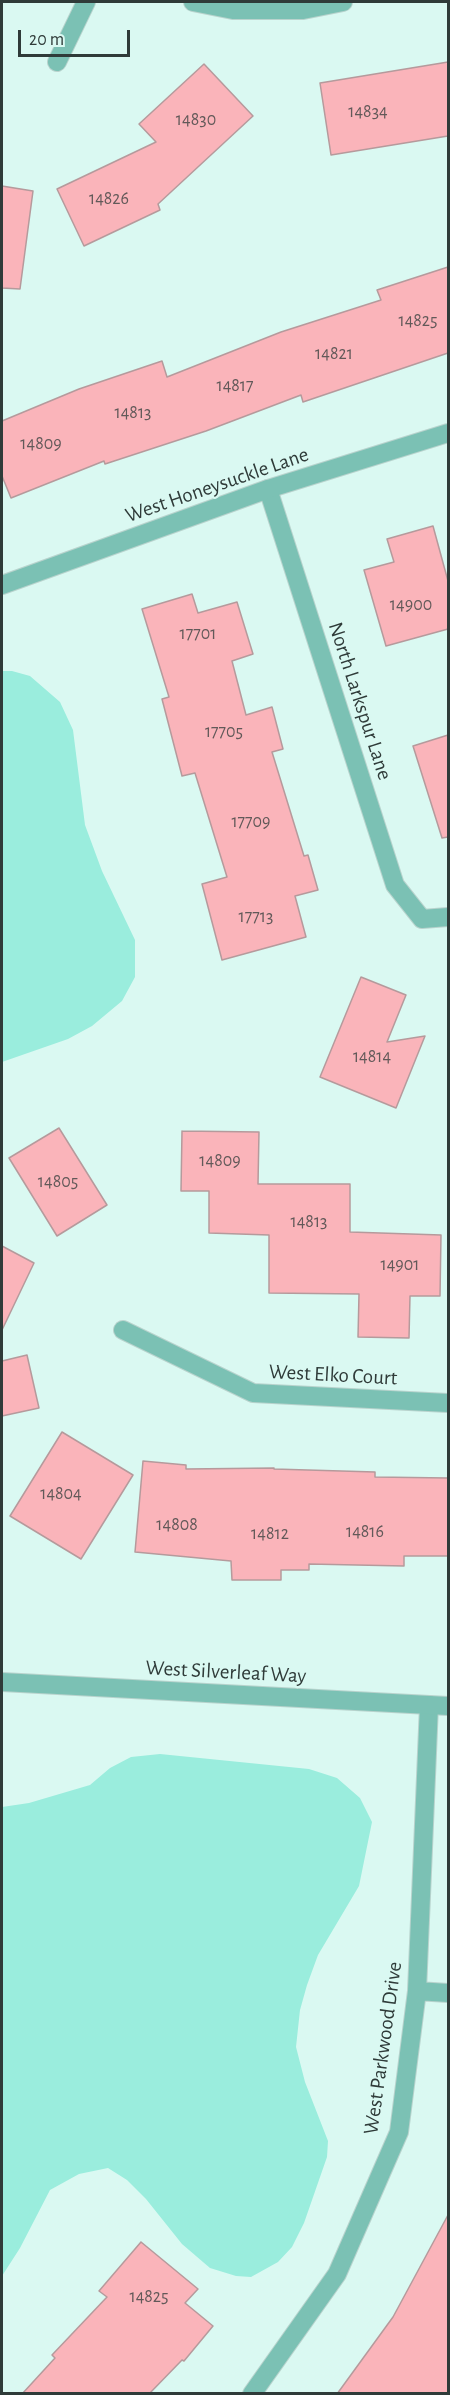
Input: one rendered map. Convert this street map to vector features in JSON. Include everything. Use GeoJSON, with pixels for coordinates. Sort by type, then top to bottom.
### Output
{"type":"FeatureCollection","features":[{"type":"Feature","properties":{"kind":"street"},"geometry":{"type":"LineString","coordinates":[[57,62],[86,2]]}},
{"type":"Feature","properties":{"kind":"street"},"geometry":{"type":"LineString","coordinates":[[193,2],[233,10],[303,10],[343,2]]}},
{"type":"Feature","properties":{"kind":"street","name":"West Honeysuckle Lane"},"geometry":{"type":"LineString","coordinates":[[2,585],[268,489],[448,433]]}},
{"type":"Feature","properties":{"kind":"street","name":"North Larkspur Lane"},"geometry":{"type":"LineString","coordinates":[[268,489],[396,885],[422,919],[448,917]]}},
{"type":"Feature","properties":{"kind":"street","name":"West Elko Court"},"geometry":{"type":"LineString","coordinates":[[123,1330],[253,1393],[448,1403]]}},
{"type":"Feature","properties":{"kind":"street","name":"West Silverleaf Way"},"geometry":{"type":"LineString","coordinates":[[2,1682],[448,1706]]}},
{"type":"Feature","properties":{"kind":"street","name":"West Parkwood Drive"},"geometry":{"type":"LineString","coordinates":[[252,2394],[337,2274],[399,2132],[417,1991],[429,1706]]}},
{"type":"Feature","properties":{"kind":"street"},"geometry":{"type":"LineString","coordinates":[[417,1991],[448,1993]]}},
{"type":"Feature","properties":{"kind":"green space"},"geometry":{"type":"Polygon","coordinates":[[[2,671],[30,676],[60,702],[73,730],[85,825],[102,871],[135,940],[135,977],[122,1001],[92,1026],[68,1039],[2,1062],[2,671]]]}},
{"type":"Feature","properties":{"kind":"green space"},"geometry":{"type":"Polygon","coordinates":[[[160,1754],[309,1769],[337,1778],[360,1798],[372,1822],[359,1886],[318,1955],[300,2010],[296,2047],[305,2082],[328,2141],[327,2157],[304,2223],[292,2247],[278,2262],[251,2277],[236,2276],[210,2268],[182,2244],[146,2199],[127,2180],[108,2168],[79,2174],[50,2190],[20,2248],[2,2276],[2,1807],[29,1803],[90,1785],[110,1768],[131,1757],[160,1754]]]}},
{"type":"Feature","properties":{"kind":"building"},"geometry":{"type":"Polygon","coordinates":[[[448,62],[448,136],[331,155],[320,83],[448,62]]]}},
{"type":"Feature","properties":{"kind":"building"},"geometry":{"type":"Polygon","coordinates":[[[204,64],[253,116],[158,204],[160,210],[84,246],[57,189],[156,142],[139,124],[204,64]]]}},
{"type":"Feature","properties":{"kind":"building"},"geometry":{"type":"Polygon","coordinates":[[[2,186],[33,191],[20,289],[2,288],[2,186]]]}},
{"type":"Feature","properties":{"kind":"building"},"geometry":{"type":"Polygon","coordinates":[[[448,267],[448,353],[303,402],[301,395],[206,431],[105,464],[104,461],[11,498],[2,476],[2,421],[79,389],[162,361],[167,377],[281,332],[381,300],[377,290],[448,267]]]}},
{"type":"Feature","properties":{"kind":"building"},"geometry":{"type":"Polygon","coordinates":[[[433,526],[448,581],[448,629],[386,646],[364,570],[394,562],[387,539],[433,526]]]}},
{"type":"Feature","properties":{"kind":"building"},"geometry":{"type":"Polygon","coordinates":[[[192,594],[198,613],[237,602],[253,654],[232,661],[246,715],[272,707],[283,749],[272,752],[304,856],[308,855],[318,890],[295,896],[306,937],[222,960],[202,884],[227,877],[195,773],[182,776],[162,699],[169,697],[142,609],[192,594]]]}},
{"type":"Feature","properties":{"kind":"building"},"geometry":{"type":"Polygon","coordinates":[[[448,735],[448,837],[442,838],[413,746],[448,735]]]}},
{"type":"Feature","properties":{"kind":"building"},"geometry":{"type":"Polygon","coordinates":[[[361,977],[406,995],[387,1042],[425,1036],[396,1108],[320,1077],[361,977]]]}},
{"type":"Feature","properties":{"kind":"building"},"geometry":{"type":"Polygon","coordinates":[[[59,1128],[107,1205],[57,1236],[9,1158],[59,1128]]]}},
{"type":"Feature","properties":{"kind":"building"},"geometry":{"type":"Polygon","coordinates":[[[182,1131],[259,1132],[258,1184],[350,1184],[350,1232],[441,1235],[440,1296],[410,1296],[409,1338],[358,1337],[359,1294],[269,1293],[269,1235],[209,1233],[209,1191],[181,1191],[182,1131]]]}},
{"type":"Feature","properties":{"kind":"building"},"geometry":{"type":"Polygon","coordinates":[[[2,1246],[34,1263],[2,1330],[2,1246]]]}},
{"type":"Feature","properties":{"kind":"building"},"geometry":{"type":"Polygon","coordinates":[[[27,1355],[39,1408],[2,1416],[2,1361],[27,1355]]]}},
{"type":"Feature","properties":{"kind":"building"},"geometry":{"type":"Polygon","coordinates":[[[62,1432],[133,1475],[81,1559],[10,1516],[62,1432]]]}},
{"type":"Feature","properties":{"kind":"building"},"geometry":{"type":"Polygon","coordinates":[[[143,1461],[186,1465],[186,1469],[274,1468],[375,1472],[375,1477],[448,1478],[448,1556],[404,1556],[404,1566],[309,1564],[309,1570],[281,1570],[281,1580],[232,1580],[231,1561],[135,1552],[143,1461]]]}},
{"type":"Feature","properties":{"kind":"building"},"geometry":{"type":"Polygon","coordinates":[[[448,2215],[448,2394],[337,2394],[393,2317],[448,2215]]]}},
{"type":"Feature","properties":{"kind":"building"},"geometry":{"type":"Polygon","coordinates":[[[141,2242],[198,2289],[185,2303],[213,2326],[184,2361],[182,2360],[149,2394],[22,2394],[55,2358],[52,2355],[107,2297],[99,2291],[141,2242]]]}}]}
